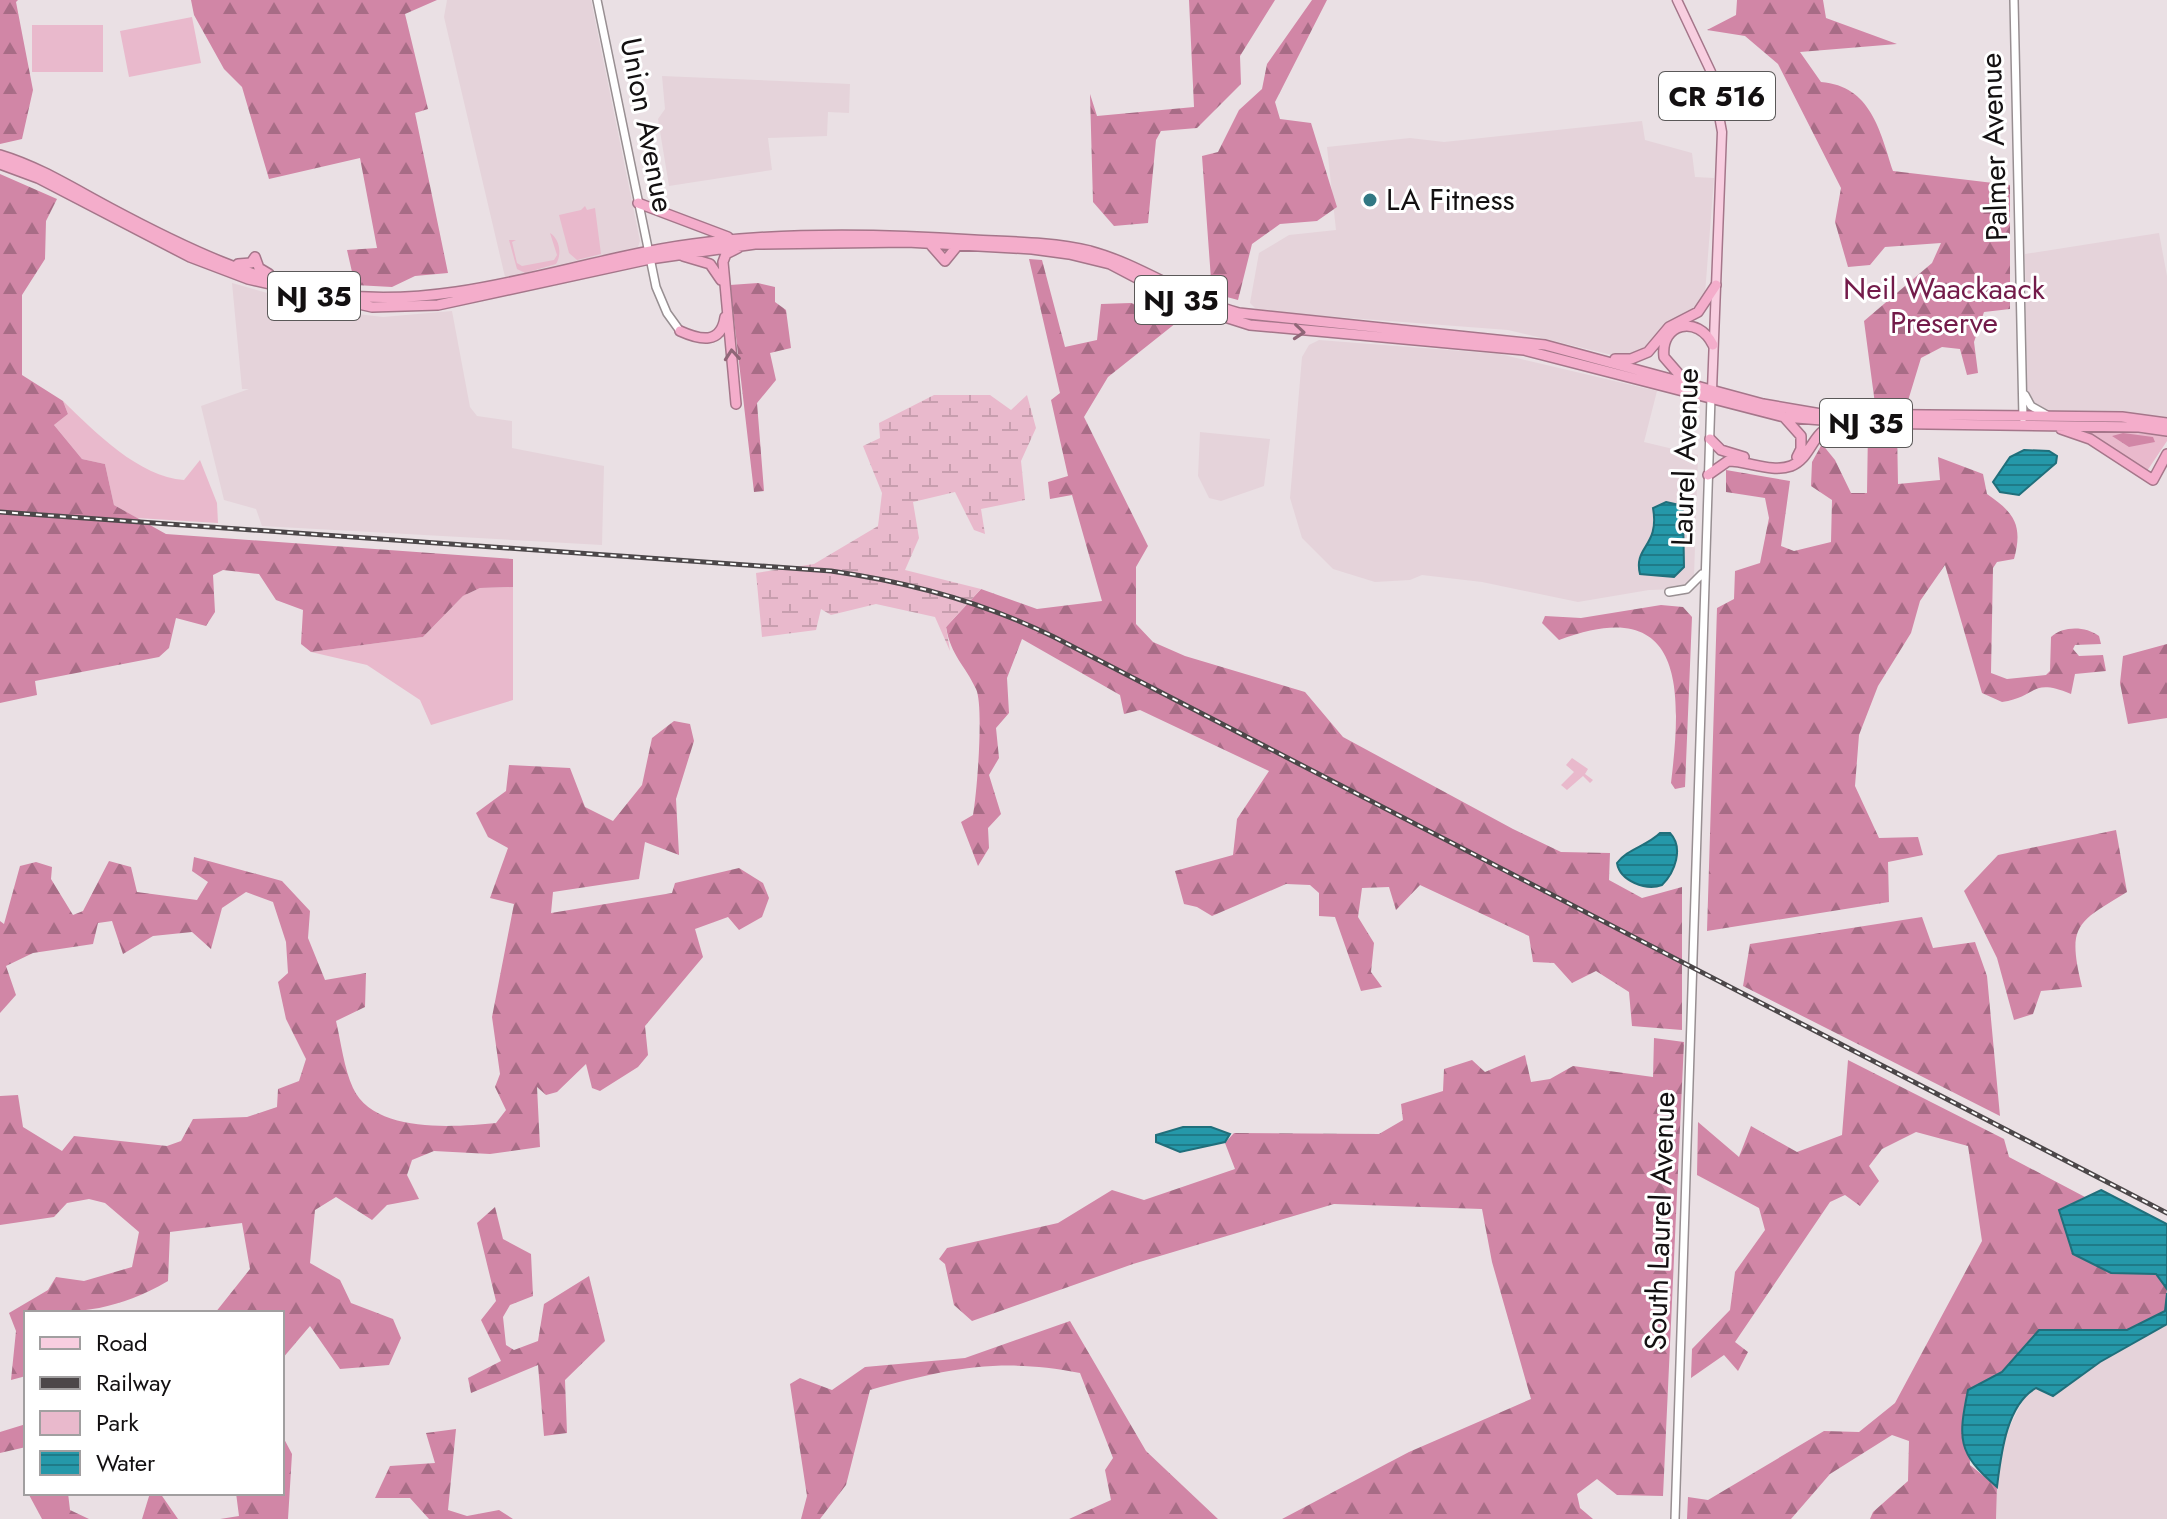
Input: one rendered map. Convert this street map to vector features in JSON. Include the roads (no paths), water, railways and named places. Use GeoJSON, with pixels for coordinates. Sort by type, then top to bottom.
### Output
{"type":"FeatureCollection","features":[{"type":"Feature","properties":{"kind":"highway","name":"NJ 35"},"geometry":{"type":"LineString","coordinates":[[0,155],[38,169],[120,213],[224,262],[286,283],[336,294],[417,297],[783,235],[902,236],[1062,246],[1124,263],[1189,297],[1239,313],[1511,339],[1581,354],[1694,386],[1784,417],[1847,423],[2023,420]]}},
{"type":"Feature","properties":{"kind":"highway","name":"NJ 35"},"geometry":{"type":"LineString","coordinates":[[0,164],[43,180],[190,257],[248,279],[352,305],[438,305],[649,256],[675,255],[739,242],[930,244],[1049,251],[1093,259],[1126,271],[1207,313],[1250,325],[1524,350],[1711,394],[1821,414],[2046,421],[2167,431]]}},
{"type":"Feature","properties":{"kind":"highway"},"geometry":{"type":"LineString","coordinates":[[638,203],[739,242],[723,259],[736,404]]}},
{"type":"Feature","properties":{"kind":"highway"},"geometry":{"type":"LineString","coordinates":[[641,217],[654,210]]}},
{"type":"Feature","properties":{"kind":"highway"},"geometry":{"type":"LineString","coordinates":[[930,244],[945,261],[958,245]]}},
{"type":"Feature","properties":{"kind":"highway"},"geometry":{"type":"LineString","coordinates":[[675,255],[710,264],[725,291]]}},
{"type":"Feature","properties":{"kind":"highway"},"geometry":{"type":"LineString","coordinates":[[224,262],[248,264],[255,257],[262,272],[286,283]]}},
{"type":"Feature","properties":{"kind":"highway"},"geometry":{"type":"LineString","coordinates":[[1581,354],[1627,360],[1644,354],[1669,327],[1698,312],[1716,285]]}},
{"type":"Feature","properties":{"kind":"highway"},"geometry":{"type":"LineString","coordinates":[[680,331],[699,339],[710,339],[722,329],[727,306]]}},
{"type":"Feature","properties":{"kind":"highway"},"geometry":{"type":"LineString","coordinates":[[1694,386],[1682,380],[1666,362],[1666,339],[1678,329],[1693,326],[1705,331],[1713,345]]}},
{"type":"Feature","properties":{"kind":"highway"},"geometry":{"type":"LineString","coordinates":[[1710,439],[1727,453],[1790,462],[1799,454],[1802,440],[1784,417]]}},
{"type":"Feature","properties":{"kind":"highway","name":"NJ 35"},"geometry":{"type":"LineString","coordinates":[[2046,421],[2122,417],[2167,423]]}},
{"type":"Feature","properties":{"kind":"highway"},"geometry":{"type":"LineString","coordinates":[[2046,421],[2090,439],[2153,480],[2167,454]]}},
{"type":"Feature","properties":{"kind":"highway"},"geometry":{"type":"LineString","coordinates":[[1708,475],[1728,461],[1789,467],[1804,457],[1822,430],[1847,423]]}},
{"type":"Feature","properties":{"kind":"main road","name":"Union Avenue"},"geometry":{"type":"LineString","coordinates":[[597,0],[649,256],[662,303],[680,331]]}},
{"type":"Feature","properties":{"kind":"main road","name":"Laurel Avenue"},"geometry":{"type":"LineString","coordinates":[[1677,0],[1707,61],[1720,109],[1723,149],[1704,573],[1693,924]]}},
{"type":"Feature","properties":{"kind":"main road","name":"Palmer Avenue"},"geometry":{"type":"LineString","coordinates":[[2014,0],[2023,420]]}},
{"type":"Feature","properties":{"kind":"main road"},"geometry":{"type":"LineString","coordinates":[[2022,389],[2031,406],[2046,421]]}},
{"type":"Feature","properties":{"kind":"main road"},"geometry":{"type":"LineString","coordinates":[[1669,592],[1687,589],[1704,573]]}},
{"type":"Feature","properties":{"kind":"main road","name":"South Laurel Avenue"},"geometry":{"type":"LineString","coordinates":[[1675,1519],[1693,924]]}},
{"type":"Feature","properties":{"kind":"water"},"geometry":{"type":"Polygon","coordinates":[[[2024,450],[2049,451],[2057,456],[2056,463],[2019,495],[2000,492],[1993,482],[2010,457],[2024,450]]]}},
{"type":"Feature","properties":{"kind":"water"},"geometry":{"type":"Polygon","coordinates":[[[1666,502],[1679,505],[1683,511],[1684,567],[1674,577],[1640,574],[1640,557],[1653,531],[1653,508],[1666,502]]]}},
{"type":"Feature","properties":{"kind":"water"},"geometry":{"type":"Polygon","coordinates":[[[1660,833],[1670,833],[1676,846],[1676,860],[1667,880],[1662,885],[1649,887],[1628,879],[1617,863],[1660,833]]]}},
{"type":"Feature","properties":{"kind":"water"},"geometry":{"type":"Polygon","coordinates":[[[1183,1127],[1211,1127],[1230,1134],[1225,1142],[1180,1152],[1156,1142],[1156,1135],[1183,1127]]]}},
{"type":"Feature","properties":{"kind":"water"},"geometry":{"type":"Polygon","coordinates":[[[2101,1190],[2167,1224],[2167,1289],[2156,1274],[2111,1273],[2073,1254],[2059,1210],[2101,1190]]]}},
{"type":"Feature","properties":{"kind":"water"},"geometry":{"type":"Polygon","coordinates":[[[2167,1293],[2167,1324],[2100,1362],[2053,1396],[2036,1388],[2026,1396],[2018,1406],[2007,1432],[1997,1487],[1984,1475],[1974,1464],[1964,1444],[1962,1433],[1968,1390],[2002,1372],[2039,1330],[2127,1330],[2165,1311],[2167,1293]]]}},
{"type":"Feature","properties":{"kind":"railway"},"geometry":{"type":"LineString","coordinates":[[0,512],[831,571],[917,587],[973,604],[1054,637],[2167,1213]]}},
{"type":"Feature","properties":{"kind":"place","name":"LA Fitness"},"geometry":{"type":"Point","coordinates":[1370,200]}},
{"type":"Feature","properties":{"kind":"park label","name":"Neil Waackaack Preserve"},"geometry":{"type":"Point","coordinates":[1944,306]}}]}
